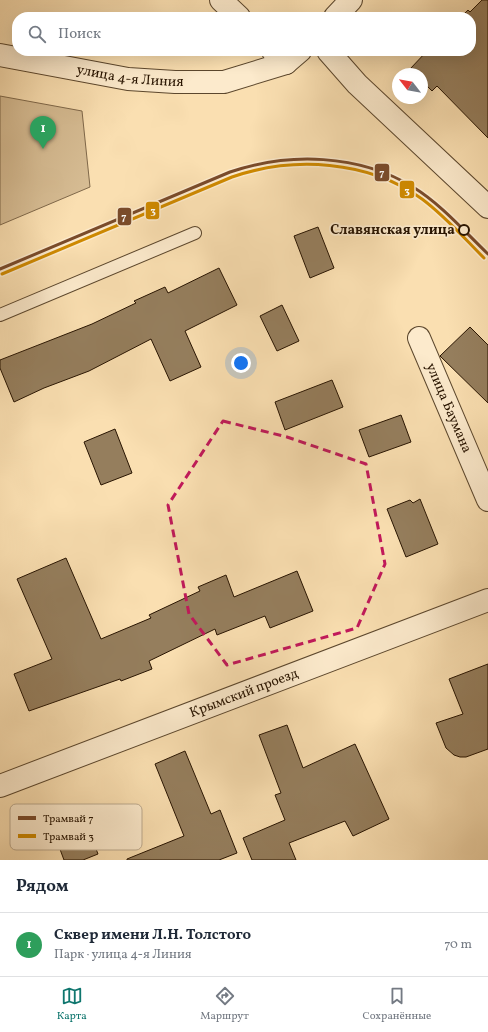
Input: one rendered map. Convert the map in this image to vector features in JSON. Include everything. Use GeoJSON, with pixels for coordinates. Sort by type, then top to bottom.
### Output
{"type":"FeatureCollection","features":[{"type":"Feature","properties":{"kind":"street"},"geometry":{"type":"LineString","coordinates":[[221,0],[234,12]]}},
{"type":"Feature","properties":{"kind":"street"},"geometry":{"type":"LineString","coordinates":[[340,12],[351,0]]}},
{"type":"Feature","properties":{"kind":"street","name":"улица 4-я Линия"},"geometry":{"type":"LineString","coordinates":[[0,55],[128,79],[176,82],[224,82],[261,72],[285,56]]}},
{"type":"Feature","properties":{"kind":"street"},"geometry":{"type":"LineString","coordinates":[[332,56],[356,84],[488,207]]}},
{"type":"Feature","properties":{"kind":"street","name":"улица Баумана"},"geometry":{"type":"LineString","coordinates":[[420,338],[488,500]]}},
{"type":"Feature","properties":{"kind":"street","name":"Крымский проезд"},"geometry":{"type":"LineString","coordinates":[[0,786],[488,600]]}},
{"type":"Feature","properties":{"kind":"lane"},"geometry":{"type":"LineString","coordinates":[[0,315],[195,233]]}},
{"type":"Feature","properties":{"kind":"highlighted area"},"geometry":{"type":"Polygon","coordinates":[[[223,421],[287,437],[366,464],[385,564],[357,628],[227,665],[189,614],[168,505],[223,421]]]}},
{"type":"Feature","properties":{"kind":"shaded area"},"geometry":{"type":"Polygon","coordinates":[[[0,96],[82,111],[90,187],[0,225],[0,96]]]}},
{"type":"Feature","properties":{"kind":"building"},"geometry":{"type":"Polygon","coordinates":[[[482,0],[488,0],[488,138],[437,86],[432,91],[428,87],[428,68],[411,68],[422,56],[476,56],[476,12],[470,12],[482,0]]]}},
{"type":"Feature","properties":{"kind":"building"},"geometry":{"type":"Polygon","coordinates":[[[318,227],[334,268],[310,278],[294,236],[318,227]]]}},
{"type":"Feature","properties":{"kind":"building"},"geometry":{"type":"Polygon","coordinates":[[[219,268],[237,305],[185,331],[201,367],[170,381],[151,339],[89,371],[44,388],[14,402],[0,368],[0,360],[92,324],[136,303],[134,301],[165,287],[168,293],[219,268]]]}},
{"type":"Feature","properties":{"kind":"building"},"geometry":{"type":"Polygon","coordinates":[[[282,305],[299,341],[277,351],[260,316],[282,305]]]}},
{"type":"Feature","properties":{"kind":"building"},"geometry":{"type":"Polygon","coordinates":[[[470,327],[488,345],[488,403],[440,356],[470,327]]]}},
{"type":"Feature","properties":{"kind":"building"},"geometry":{"type":"Polygon","coordinates":[[[332,380],[343,407],[285,430],[275,402],[332,380]]]}},
{"type":"Feature","properties":{"kind":"building"},"geometry":{"type":"Polygon","coordinates":[[[401,415],[411,442],[369,457],[359,430],[401,415]]]}},
{"type":"Feature","properties":{"kind":"building"},"geometry":{"type":"Polygon","coordinates":[[[115,429],[132,473],[101,485],[84,442],[115,429]]]}},
{"type":"Feature","properties":{"kind":"building"},"geometry":{"type":"Polygon","coordinates":[[[420,499],[438,544],[406,557],[387,509],[410,500],[413,503],[420,499]]]}},
{"type":"Feature","properties":{"kind":"building"},"geometry":{"type":"Polygon","coordinates":[[[66,558],[101,639],[151,618],[149,615],[200,591],[198,587],[226,575],[234,597],[297,571],[313,611],[270,628],[265,616],[217,635],[215,629],[149,661],[152,669],[121,681],[120,679],[29,711],[14,674],[52,659],[17,579],[66,558]]]}},
{"type":"Feature","properties":{"kind":"building"},"geometry":{"type":"Polygon","coordinates":[[[488,664],[488,749],[466,757],[454,755],[446,748],[436,723],[463,714],[449,679],[488,664]]]}},
{"type":"Feature","properties":{"kind":"building"},"geometry":{"type":"Polygon","coordinates":[[[287,725],[303,768],[355,744],[389,819],[353,836],[345,821],[289,843],[296,860],[252,860],[243,838],[285,820],[275,795],[281,793],[259,735],[287,725]]]}},
{"type":"Feature","properties":{"kind":"building"},"geometry":{"type":"Polygon","coordinates":[[[185,751],[211,814],[220,810],[237,853],[219,860],[127,860],[184,836],[155,764],[185,751]]]}},
{"type":"Feature","properties":{"kind":"building"},"geometry":{"type":"Polygon","coordinates":[[[60,850],[96,850],[98,854],[83,860],[64,860],[60,850]]]}},
{"type":"Feature","properties":{"kind":"tram line","name":"7"},"geometry":{"type":"LineString","coordinates":[[0,269],[230,172],[276,161],[300,159],[347,162],[392,176],[413,187],[434,202],[488,254]]}},
{"type":"Feature","properties":{"kind":"tram line","name":"3"},"geometry":{"type":"LineString","coordinates":[[2,274],[232,177],[255,170],[305,164],[354,169],[378,176],[401,186],[422,199],[439,213],[484,258]]}},
{"type":"Feature","properties":{"kind":"place","name":"Сквер имени Л.Н. Толстого"},"geometry":{"type":"Point","coordinates":[43,149]}},
{"type":"Feature","properties":{"kind":"place","name":"Славянская улица"},"geometry":{"type":"Point","coordinates":[464,230]}}]}
